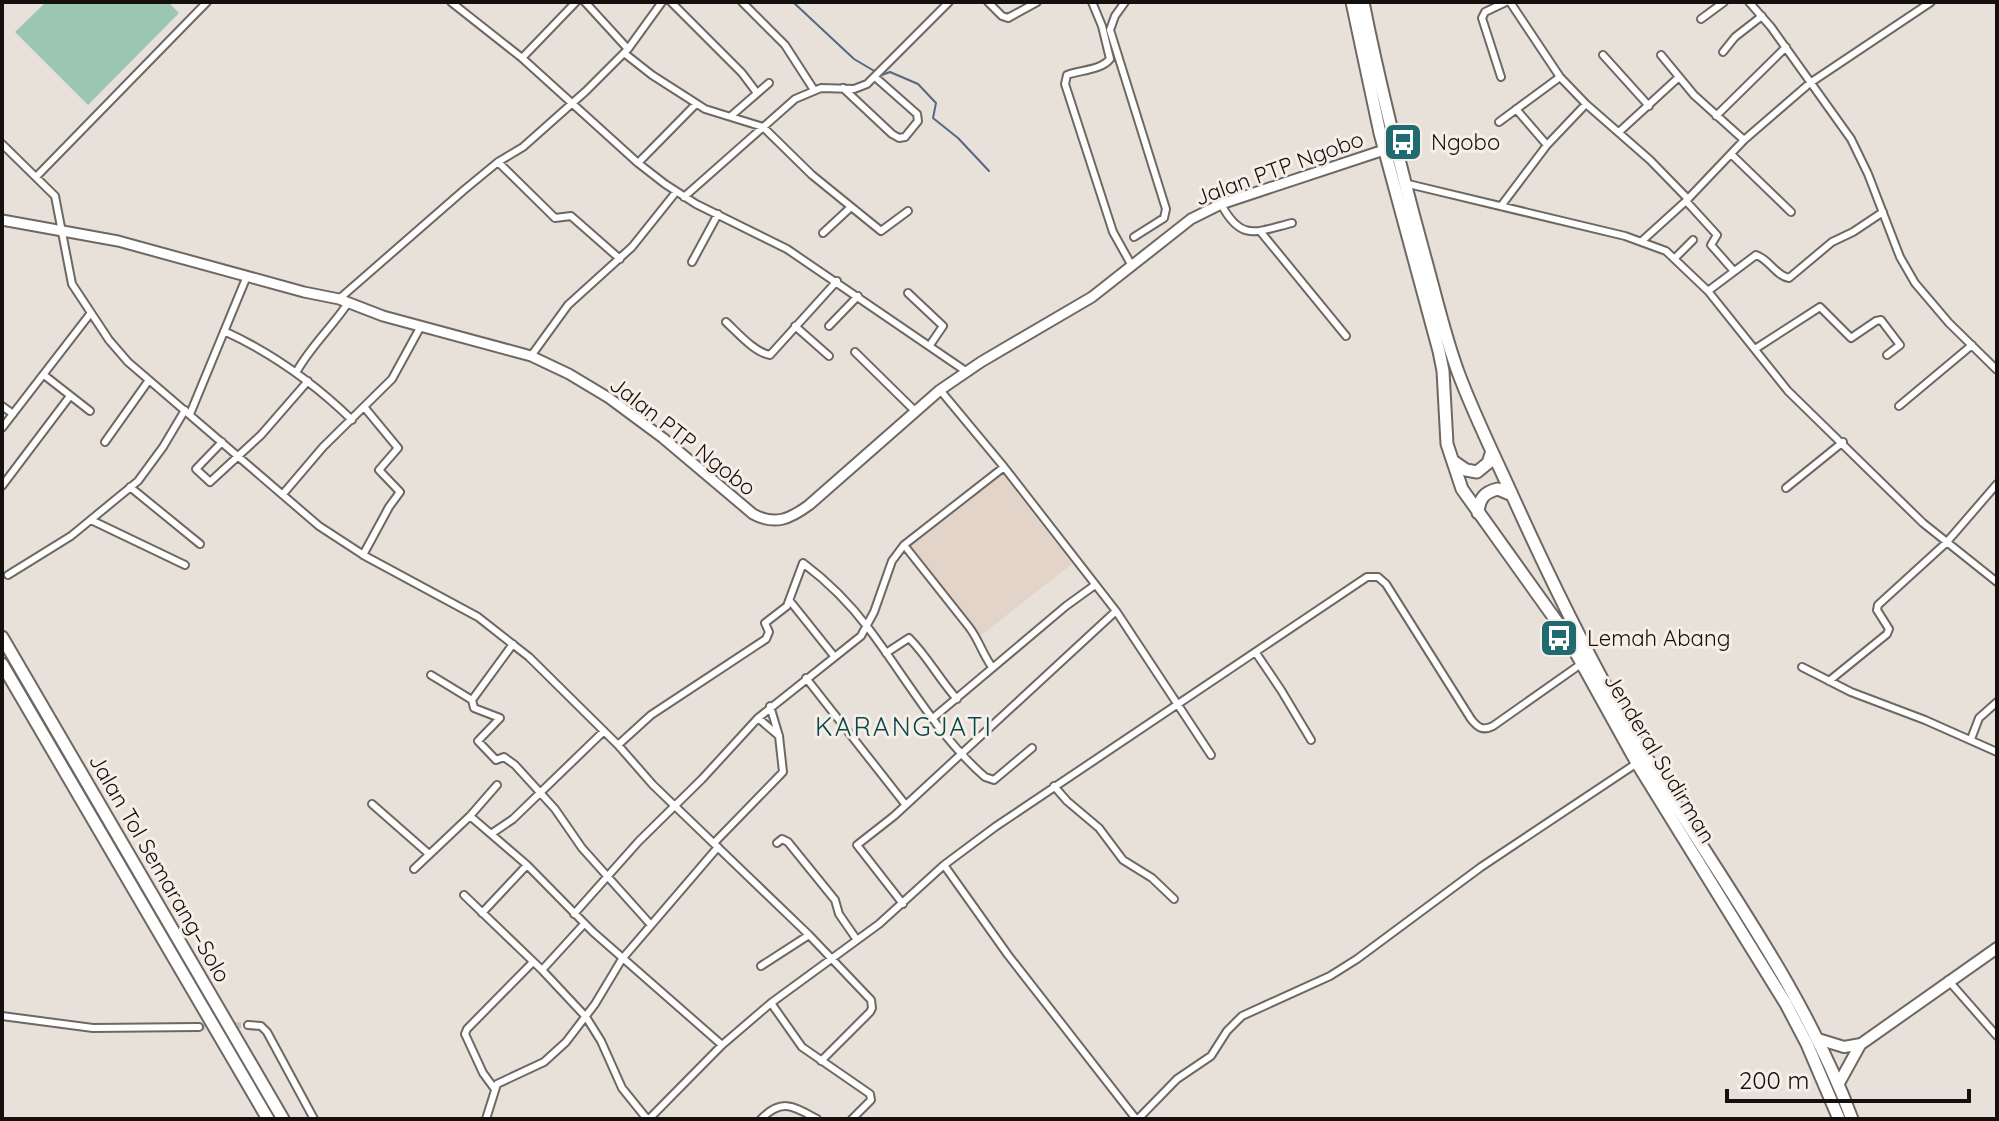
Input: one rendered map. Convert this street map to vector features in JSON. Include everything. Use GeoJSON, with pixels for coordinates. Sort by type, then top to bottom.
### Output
{"type":"FeatureCollection","features":[{"type":"Feature","properties":{"kind":"highway","name":"Jenderal Sudirman"},"geometry":{"type":"LineString","coordinates":[[1352,2],[1384,150],[1439,351],[1450,458],[1462,489],[1477,514],[1528,577],[1565,633],[1637,763],[1786,1004],[1839,1119]]}},
{"type":"Feature","properties":{"kind":"highway","name":"Jenderal Sudirman"},"geometry":{"type":"LineString","coordinates":[[1363,2],[1386,116],[1455,364],[1491,454],[1566,610],[1621,713],[1758,932],[1818,1039],[1852,1119]]}},
{"type":"Feature","properties":{"kind":"highway"},"geometry":{"type":"LineString","coordinates":[[1450,458],[1466,470],[1477,472],[1488,463],[1491,454]]}},
{"type":"Feature","properties":{"kind":"highway"},"geometry":{"type":"LineString","coordinates":[[1477,514],[1480,500],[1485,494],[1498,489],[1512,495]]}},
{"type":"Feature","properties":{"kind":"highway","name":"Jalan Tol Semarang–Solo"},"geometry":{"type":"LineString","coordinates":[[2,637],[283,1119]]}},
{"type":"Feature","properties":{"kind":"highway","name":"Jalan Tol Semarang–Solo"},"geometry":{"type":"LineString","coordinates":[[2,664],[268,1119]]}},
{"type":"Feature","properties":{"kind":"main road","name":"Jalan PTP Ngobo"},"geometry":{"type":"LineString","coordinates":[[2,220],[118,241],[344,301],[383,316],[531,356],[609,398],[663,438],[740,505],[758,517],[771,521],[789,518],[809,505],[940,390],[1081,304],[1191,219],[1221,204],[1384,150]]}},
{"type":"Feature","properties":{"kind":"main road"},"geometry":{"type":"LineString","coordinates":[[1839,1083],[1861,1044],[1997,948]]}},
{"type":"Feature","properties":{"kind":"main road"},"geometry":{"type":"LineString","coordinates":[[1818,1039],[1844,1047],[1861,1044]]}},
{"type":"Feature","properties":{"kind":"street"},"geometry":{"type":"LineString","coordinates":[[36,177],[207,2]]}},
{"type":"Feature","properties":{"kind":"street"},"geometry":{"type":"LineString","coordinates":[[451,2],[522,58],[638,163],[676,192],[771,240],[837,281],[967,372]]}},
{"type":"Feature","properties":{"kind":"street"},"geometry":{"type":"LineString","coordinates":[[522,58],[576,2]]}},
{"type":"Feature","properties":{"kind":"street"},"geometry":{"type":"LineString","coordinates":[[585,2],[626,51],[696,104],[763,127],[812,175],[881,231],[908,211]]}},
{"type":"Feature","properties":{"kind":"street"},"geometry":{"type":"LineString","coordinates":[[297,371],[307,353],[332,327],[344,301],[498,162],[523,147],[573,102],[626,51],[662,2]]}},
{"type":"Feature","properties":{"kind":"street"},"geometry":{"type":"LineString","coordinates":[[671,2],[742,73],[757,93]]}},
{"type":"Feature","properties":{"kind":"street"},"geometry":{"type":"LineString","coordinates":[[742,2],[785,45],[814,90]]}},
{"type":"Feature","properties":{"kind":"street"},"geometry":{"type":"LineString","coordinates":[[684,197],[788,104],[827,86],[858,89],[875,76],[940,5],[949,2]]}},
{"type":"Feature","properties":{"kind":"street"},"geometry":{"type":"LineString","coordinates":[[988,2],[1008,18],[1037,2]]}},
{"type":"Feature","properties":{"kind":"street"},"geometry":{"type":"LineString","coordinates":[[1092,2],[1110,59],[1108,64],[1067,75],[1065,84],[1113,232],[1132,266]]}},
{"type":"Feature","properties":{"kind":"street"},"geometry":{"type":"LineString","coordinates":[[1125,2],[1110,30],[1166,209],[1164,218],[1134,237]]}},
{"type":"Feature","properties":{"kind":"street"},"geometry":{"type":"LineString","coordinates":[[1501,77],[1482,18],[1485,12],[1508,2],[1560,77],[1665,174],[1717,235],[1711,245],[1733,270]]}},
{"type":"Feature","properties":{"kind":"street"},"geometry":{"type":"LineString","coordinates":[[1701,19],[1724,2]]}},
{"type":"Feature","properties":{"kind":"street"},"geometry":{"type":"LineString","coordinates":[[1749,2],[1786,47],[1851,139],[1900,257],[1915,283],[1933,306],[1997,370]]}},
{"type":"Feature","properties":{"kind":"street"},"geometry":{"type":"LineString","coordinates":[[1643,240],[1687,200],[1744,140],[1810,83],[1931,2]]}},
{"type":"Feature","properties":{"kind":"street"},"geometry":{"type":"LineString","coordinates":[[1723,52],[1735,37],[1762,16]]}},
{"type":"Feature","properties":{"kind":"street"},"geometry":{"type":"LineString","coordinates":[[1716,116],[1786,47]]}},
{"type":"Feature","properties":{"kind":"street"},"geometry":{"type":"LineString","coordinates":[[1603,55],[1649,106]]}},
{"type":"Feature","properties":{"kind":"street"},"geometry":{"type":"LineString","coordinates":[[1661,55],[1716,116],[1744,140]]}},
{"type":"Feature","properties":{"kind":"street"},"geometry":{"type":"LineString","coordinates":[[843,88],[892,134],[905,137],[916,124],[917,114],[875,76]]}},
{"type":"Feature","properties":{"kind":"street"},"geometry":{"type":"LineString","coordinates":[[1499,122],[1560,77]]}},
{"type":"Feature","properties":{"kind":"street"},"geometry":{"type":"LineString","coordinates":[[1619,132],[1679,77]]}},
{"type":"Feature","properties":{"kind":"street"},"geometry":{"type":"LineString","coordinates":[[731,116],[769,83]]}},
{"type":"Feature","properties":{"kind":"street"},"geometry":{"type":"LineString","coordinates":[[638,163],[696,104]]}},
{"type":"Feature","properties":{"kind":"street"},"geometry":{"type":"LineString","coordinates":[[1501,206],[1547,145],[1586,104]]}},
{"type":"Feature","properties":{"kind":"street"},"geometry":{"type":"LineString","coordinates":[[1516,109],[1547,145]]}},
{"type":"Feature","properties":{"kind":"street"},"geometry":{"type":"LineString","coordinates":[[2,144],[55,196],[69,278],[116,350],[327,532],[363,555],[455,603],[513,644],[604,731],[676,807],[809,935],[871,1000],[872,1008],[821,1061]]}},
{"type":"Feature","properties":{"kind":"street"},"geometry":{"type":"LineString","coordinates":[[1731,154],[1791,212]]}},
{"type":"Feature","properties":{"kind":"street"},"geometry":{"type":"LineString","coordinates":[[498,162],[555,218],[571,216],[620,259]]}},
{"type":"Feature","properties":{"kind":"street"},"geometry":{"type":"LineString","coordinates":[[1404,183],[1643,240],[1675,258],[1708,291],[1788,391],[1946,543],[1997,582]]}},
{"type":"Feature","properties":{"kind":"street"},"geometry":{"type":"LineString","coordinates":[[531,356],[568,305],[644,234],[676,192]]}},
{"type":"Feature","properties":{"kind":"street"},"geometry":{"type":"LineString","coordinates":[[1221,204],[1232,225],[1245,230],[1260,231],[1292,223]]}},
{"type":"Feature","properties":{"kind":"street"},"geometry":{"type":"LineString","coordinates":[[823,233],[851,207]]}},
{"type":"Feature","properties":{"kind":"street"},"geometry":{"type":"LineString","coordinates":[[1708,291],[1756,255],[1789,278],[1832,242],[1883,212]]}},
{"type":"Feature","properties":{"kind":"street"},"geometry":{"type":"LineString","coordinates":[[692,262],[718,214]]}},
{"type":"Feature","properties":{"kind":"street"},"geometry":{"type":"LineString","coordinates":[[1260,231],[1346,336]]}},
{"type":"Feature","properties":{"kind":"street"},"geometry":{"type":"LineString","coordinates":[[1675,258],[1693,240]]}},
{"type":"Feature","properties":{"kind":"street"},"geometry":{"type":"LineString","coordinates":[[8,575],[51,551],[144,474],[187,412],[247,276]]}},
{"type":"Feature","properties":{"kind":"street"},"geometry":{"type":"LineString","coordinates":[[726,322],[765,355],[774,351],[837,281]]}},
{"type":"Feature","properties":{"kind":"street"},"geometry":{"type":"LineString","coordinates":[[908,293],[943,326],[930,345]]}},
{"type":"Feature","properties":{"kind":"street"},"geometry":{"type":"LineString","coordinates":[[829,326],[858,296]]}},
{"type":"Feature","properties":{"kind":"street"},"geometry":{"type":"LineString","coordinates":[[1755,349],[1820,307],[1851,338],[1881,320],[1900,345],[1887,355]]}},
{"type":"Feature","properties":{"kind":"street"},"geometry":{"type":"LineString","coordinates":[[2,428],[90,314]]}},
{"type":"Feature","properties":{"kind":"street"},"geometry":{"type":"LineString","coordinates":[[283,494],[315,455],[392,379],[421,326]]}},
{"type":"Feature","properties":{"kind":"street"},"geometry":{"type":"LineString","coordinates":[[795,326],[829,356]]}},
{"type":"Feature","properties":{"kind":"street"},"geometry":{"type":"LineString","coordinates":[[224,331],[297,371],[352,420]]}},
{"type":"Feature","properties":{"kind":"street"},"geometry":{"type":"LineString","coordinates":[[1899,406],[1972,345]]}},
{"type":"Feature","properties":{"kind":"street"},"geometry":{"type":"LineString","coordinates":[[855,352],[915,411]]}},
{"type":"Feature","properties":{"kind":"street"},"geometry":{"type":"LineString","coordinates":[[44,375],[90,411]]}},
{"type":"Feature","properties":{"kind":"street"},"geometry":{"type":"LineString","coordinates":[[105,442],[149,380]]}},
{"type":"Feature","properties":{"kind":"street"},"geometry":{"type":"LineString","coordinates":[[222,442],[196,469],[210,482],[239,457],[308,381]]}},
{"type":"Feature","properties":{"kind":"street"},"geometry":{"type":"LineString","coordinates":[[940,390],[1116,611],[1211,755]]}},
{"type":"Feature","properties":{"kind":"street"},"geometry":{"type":"LineString","coordinates":[[2,486],[70,396]]}},
{"type":"Feature","properties":{"kind":"street"},"geometry":{"type":"LineString","coordinates":[[2,406],[13,414]]}},
{"type":"Feature","properties":{"kind":"street"},"geometry":{"type":"LineString","coordinates":[[363,555],[400,492],[379,470],[398,448],[365,408]]}},
{"type":"Feature","properties":{"kind":"street"},"geometry":{"type":"LineString","coordinates":[[1786,488],[1843,442]]}},
{"type":"Feature","properties":{"kind":"street"},"geometry":{"type":"LineString","coordinates":[[574,914],[639,841],[676,807],[770,706],[861,636],[868,627],[892,561],[904,545],[1004,467]]}},
{"type":"Feature","properties":{"kind":"street"},"geometry":{"type":"LineString","coordinates":[[1829,681],[1887,634],[1889,629],[1877,607],[1946,543],[1994,493],[1997,484]]}},
{"type":"Feature","properties":{"kind":"street"},"geometry":{"type":"LineString","coordinates":[[130,487],[200,544]]}},
{"type":"Feature","properties":{"kind":"street"},"geometry":{"type":"LineString","coordinates":[[91,520],[185,565]]}},
{"type":"Feature","properties":{"kind":"street"},"geometry":{"type":"LineString","coordinates":[[904,545],[969,627],[992,667]]}},
{"type":"Feature","properties":{"kind":"street"},"geometry":{"type":"LineString","coordinates":[[618,745],[651,715],[769,636],[765,623],[782,613],[790,601],[803,563],[817,573],[868,627],[933,718],[980,773],[994,780],[1032,748]]}},
{"type":"Feature","properties":{"kind":"street"},"geometry":{"type":"LineString","coordinates":[[464,895],[586,1017],[601,1041],[622,1088],[648,1119],[722,1045],[771,1003],[903,904],[944,865],[1054,786],[1372,576],[1386,584],[1471,719],[1483,730],[1581,664]]}},
{"type":"Feature","properties":{"kind":"street"},"geometry":{"type":"LineString","coordinates":[[933,718],[1095,585]]}},
{"type":"Feature","properties":{"kind":"street"},"geometry":{"type":"LineString","coordinates":[[790,601],[834,656]]}},
{"type":"Feature","properties":{"kind":"street"},"geometry":{"type":"LineString","coordinates":[[903,904],[857,845],[1010,711],[1116,611]]}},
{"type":"Feature","properties":{"kind":"street"},"geometry":{"type":"LineString","coordinates":[[886,653],[909,638],[935,667],[941,681],[957,699]]}},
{"type":"Feature","properties":{"kind":"street"},"geometry":{"type":"LineString","coordinates":[[472,700],[513,644]]}},
{"type":"Feature","properties":{"kind":"street"},"geometry":{"type":"LineString","coordinates":[[1256,653],[1311,740]]}},
{"type":"Feature","properties":{"kind":"street"},"geometry":{"type":"LineString","coordinates":[[1802,667],[1997,752]]}},
{"type":"Feature","properties":{"kind":"street"},"geometry":{"type":"LineString","coordinates":[[431,675],[472,700],[474,708],[500,718],[478,741],[496,760],[508,759],[555,809],[582,848],[651,925]]}},
{"type":"Feature","properties":{"kind":"street"},"geometry":{"type":"LineString","coordinates":[[806,678],[905,804]]}},
{"type":"Feature","properties":{"kind":"street"},"geometry":{"type":"LineString","coordinates":[[1971,739],[1979,718],[1997,702]]}},
{"type":"Feature","properties":{"kind":"street"},"geometry":{"type":"LineString","coordinates":[[486,1119],[494,1088],[500,1082],[544,1062],[566,1042],[586,1017],[622,959],[716,845],[783,772],[779,736],[770,706]]}},
{"type":"Feature","properties":{"kind":"street"},"geometry":{"type":"LineString","coordinates":[[758,718],[779,736]]}},
{"type":"Feature","properties":{"kind":"street"},"geometry":{"type":"LineString","coordinates":[[491,834],[505,826],[604,731]]}},
{"type":"Feature","properties":{"kind":"street"},"geometry":{"type":"LineString","coordinates":[[944,865],[1008,955],[1137,1119],[1177,1079],[1211,1056],[1227,1031],[1242,1016],[1342,968],[1481,867],[1637,763]]}},
{"type":"Feature","properties":{"kind":"street"},"geometry":{"type":"LineString","coordinates":[[414,869],[470,816],[497,785]]}},
{"type":"Feature","properties":{"kind":"street"},"geometry":{"type":"LineString","coordinates":[[1054,786],[1099,828],[1123,860],[1152,878],[1174,899]]}},
{"type":"Feature","properties":{"kind":"street"},"geometry":{"type":"LineString","coordinates":[[372,804],[429,854]]}},
{"type":"Feature","properties":{"kind":"street"},"geometry":{"type":"LineString","coordinates":[[470,816],[527,865],[622,959],[722,1045]]}},
{"type":"Feature","properties":{"kind":"street"},"geometry":{"type":"LineString","coordinates":[[777,843],[782,839],[788,842],[835,900],[839,914],[857,940]]}},
{"type":"Feature","properties":{"kind":"street"},"geometry":{"type":"LineString","coordinates":[[482,913],[527,865]]}},
{"type":"Feature","properties":{"kind":"street"},"geometry":{"type":"LineString","coordinates":[[542,970],[584,924]]}},
{"type":"Feature","properties":{"kind":"street"},"geometry":{"type":"LineString","coordinates":[[761,966],[809,935]]}},
{"type":"Feature","properties":{"kind":"street"},"geometry":{"type":"LineString","coordinates":[[494,1088],[483,1073],[465,1034],[533,962]]}},
{"type":"Feature","properties":{"kind":"street"},"geometry":{"type":"LineString","coordinates":[[1948,980],[1997,1036]]}},
{"type":"Feature","properties":{"kind":"street"},"geometry":{"type":"LineString","coordinates":[[771,1003],[802,1047],[870,1094],[871,1100],[852,1119]]}},
{"type":"Feature","properties":{"kind":"street"},"geometry":{"type":"LineString","coordinates":[[2,1016],[84,1028],[199,1027]]}},
{"type":"Feature","properties":{"kind":"street"},"geometry":{"type":"LineString","coordinates":[[248,1025],[265,1028],[314,1119]]}},
{"type":"Feature","properties":{"kind":"street"},"geometry":{"type":"LineString","coordinates":[[761,1119],[777,1106],[786,1105],[817,1119]]}},
{"type":"Feature","properties":{"kind":"shaded area"},"geometry":{"type":"Polygon","coordinates":[[[1002,473],[1072,564],[980,636],[907,546],[1002,473]]]}},
{"type":"Feature","properties":{"kind":"green space"},"geometry":{"type":"Polygon","coordinates":[[[46,2],[168,2],[179,13],[88,105],[15,32],[46,2]]]}},
{"type":"Feature","properties":{"kind":"waterway"},"geometry":{"type":"LineString","coordinates":[[793,2],[854,59],[876,72]]}},
{"type":"Feature","properties":{"kind":"waterway"},"geometry":{"type":"LineString","coordinates":[[882,75],[890,72],[918,84],[936,103],[933,118],[958,138],[989,171]]}},
{"type":"Feature","properties":{"kind":"tunnel"},"geometry":{"type":"LineString","coordinates":[[199,1027],[248,1025]]}},
{"type":"Feature","properties":{"kind":"place","name":"Ngobo"},"geometry":{"type":"Point","coordinates":[1403,142]}},
{"type":"Feature","properties":{"kind":"place","name":"Lemah Abang"},"geometry":{"type":"Point","coordinates":[1559,638]}},
{"type":"Feature","properties":{"kind":"district","name":"KARANGJATI"},"geometry":{"type":"Point","coordinates":[904,727]}}]}
